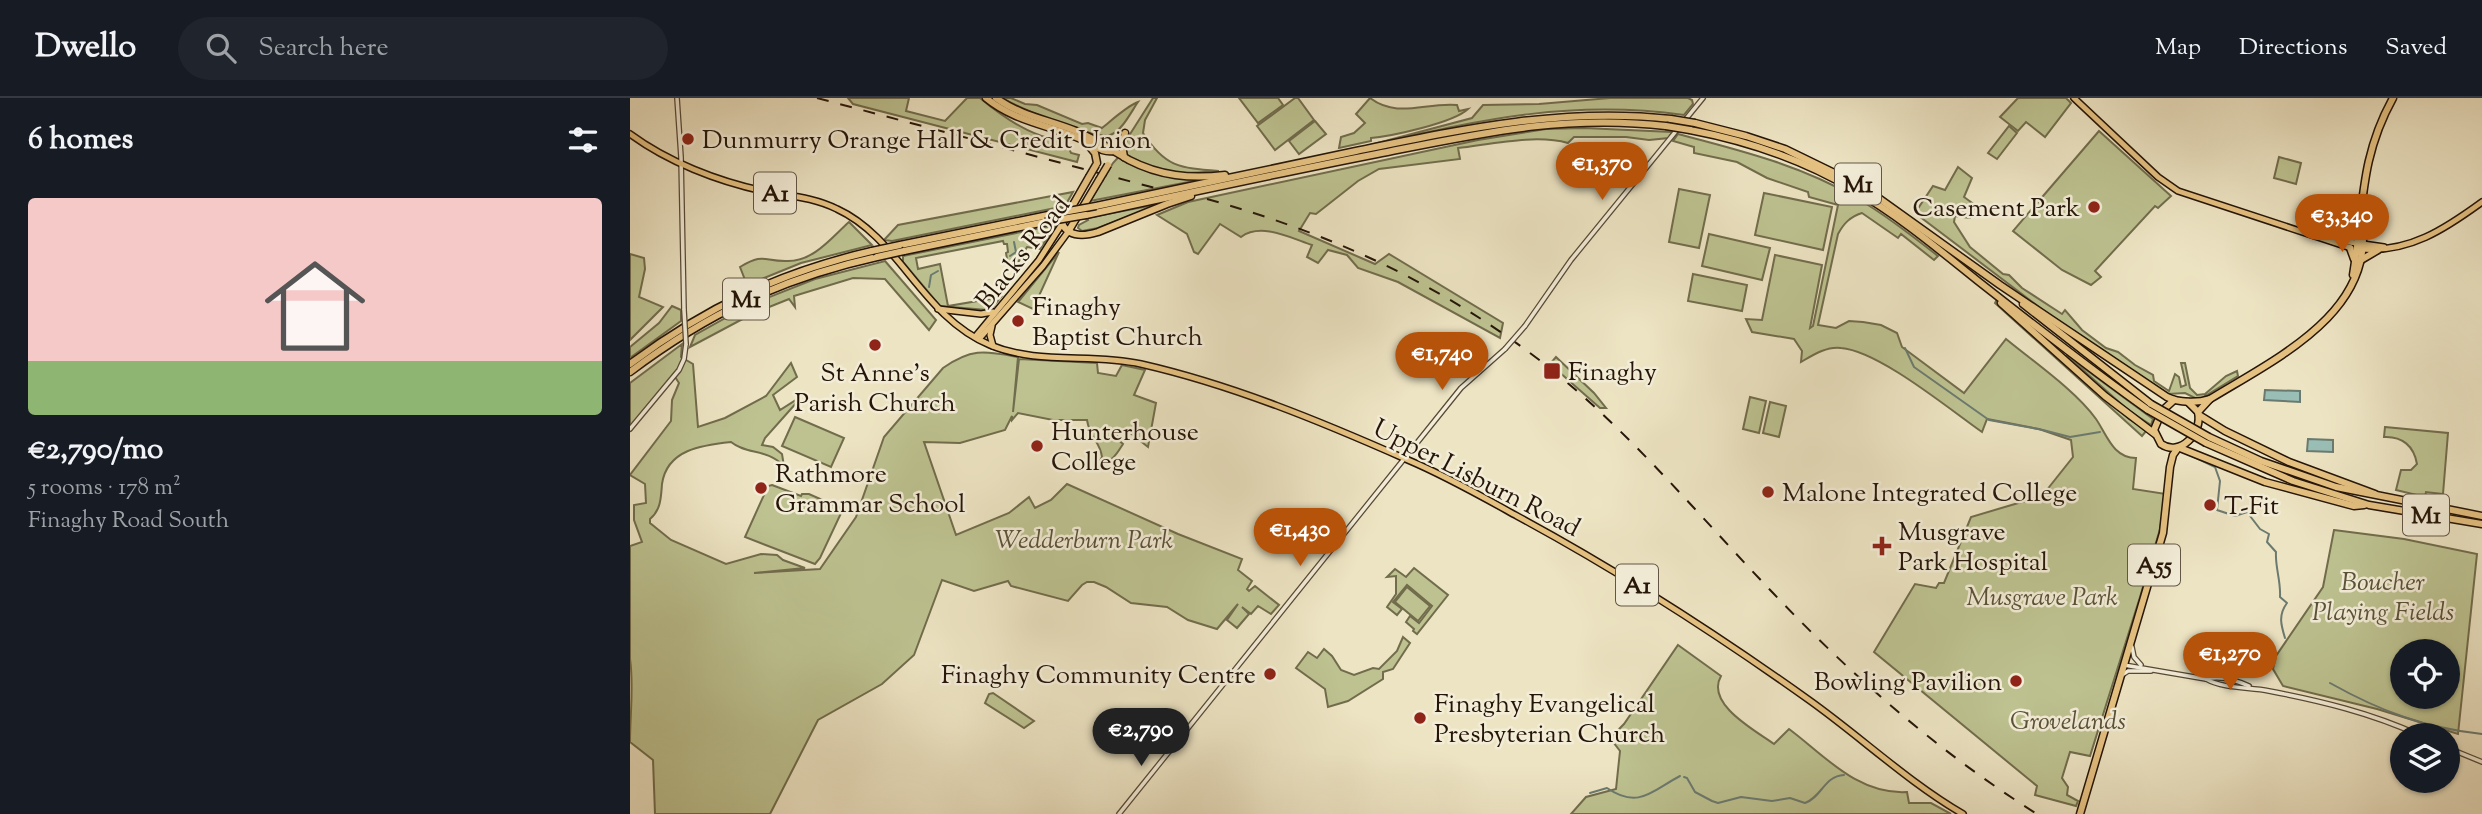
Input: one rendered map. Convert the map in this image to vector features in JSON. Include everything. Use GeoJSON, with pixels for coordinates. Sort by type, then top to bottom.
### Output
{"type":"FeatureCollection","features":[{"type":"Feature","properties":{"kind":"highway"},"geometry":{"type":"LineString","coordinates":[[986,98],[1020,119],[1109,150]]}},
{"type":"Feature","properties":{"kind":"highway"},"geometry":{"type":"LineString","coordinates":[[996,98],[1022,113],[1072,130],[1157,172],[1182,177],[1253,173]]}},
{"type":"Feature","properties":{"kind":"highway","name":"A55"},"geometry":{"type":"LineString","coordinates":[[2080,814],[2163,533],[2173,455],[2193,436],[2199,414],[2210,399],[2308,337],[2332,314],[2352,281],[2358,263],[2367,161],[2393,98]]}},
{"type":"Feature","properties":{"kind":"highway","name":"M1"},"geometry":{"type":"LineString","coordinates":[[630,365],[690,323],[725,303],[808,268],[1419,139],[1529,119],[1590,115],[1671,119],[1695,123],[1764,141],[1843,176],[1898,210],[2000,285],[2149,407]]}},
{"type":"Feature","properties":{"kind":"highway","name":"M1"},"geometry":{"type":"LineString","coordinates":[[902,248],[1086,215],[1356,158],[1545,124],[1602,122],[1690,130],[1764,149],[1839,181],[1892,215],[2149,407],[2207,440],[2293,481],[2369,505],[2482,524]]}},
{"type":"Feature","properties":{"kind":"highway"},"geometry":{"type":"LineString","coordinates":[[1124,157],[1122,145],[1125,133]]}},
{"type":"Feature","properties":{"kind":"highway"},"geometry":{"type":"LineString","coordinates":[[1071,136],[1094,150],[1097,164]]}},
{"type":"Feature","properties":{"kind":"highway","name":"Blacks Road"},"geometry":{"type":"LineString","coordinates":[[1062,224],[1097,164],[1109,150]]}},
{"type":"Feature","properties":{"kind":"highway","name":"Blacks Road"},"geometry":{"type":"LineString","coordinates":[[1068,232],[1108,165],[1109,150]]}},
{"type":"Feature","properties":{"kind":"highway"},"geometry":{"type":"LineString","coordinates":[[1062,224],[1068,232],[1077,235],[1092,233],[1185,198],[1288,177],[1356,158]]}},
{"type":"Feature","properties":{"kind":"highway"},"geometry":{"type":"LineString","coordinates":[[2358,246],[2358,263]]}},
{"type":"Feature","properties":{"kind":"highway"},"geometry":{"type":"LineString","coordinates":[[2358,263],[2378,250]]}},
{"type":"Feature","properties":{"kind":"highway","name":"M1"},"geometry":{"type":"LineString","coordinates":[[630,372],[704,321],[752,296],[874,254]]}},
{"type":"Feature","properties":{"kind":"highway"},"geometry":{"type":"LineString","coordinates":[[2000,285],[2174,400],[2200,402],[2210,399]]}},
{"type":"Feature","properties":{"kind":"highway","name":"M1"},"geometry":{"type":"LineString","coordinates":[[1985,286],[2008,310],[2105,396],[2155,434]]}},
{"type":"Feature","properties":{"kind":"highway"},"geometry":{"type":"LineString","coordinates":[[2155,434],[2160,415],[2174,400]]}},
{"type":"Feature","properties":{"kind":"highway"},"geometry":{"type":"LineString","coordinates":[[2183,400],[2199,414]]}},
{"type":"Feature","properties":{"kind":"highway","name":"M1"},"geometry":{"type":"LineString","coordinates":[[2199,414],[2225,431],[2289,461],[2383,498]]}},
{"type":"Feature","properties":{"kind":"highway","name":"A55"},"geometry":{"type":"LineString","coordinates":[[2155,434],[2164,447],[2170,467]]}},
{"type":"Feature","properties":{"kind":"highway","name":"M1"},"geometry":{"type":"LineString","coordinates":[[2207,440],[2336,488],[2482,516]]}},
{"type":"Feature","properties":{"kind":"highway"},"geometry":{"type":"LineString","coordinates":[[2164,447],[2179,448]]}},
{"type":"Feature","properties":{"kind":"highway","name":"M1"},"geometry":{"type":"LineString","coordinates":[[2179,448],[2291,491],[2354,506],[2369,505]]}},
{"type":"Feature","properties":{"kind":"main road"},"geometry":{"type":"LineString","coordinates":[[2074,98],[2158,177],[2178,191],[2325,239],[2378,250],[2413,243],[2432,236],[2482,202]]}},
{"type":"Feature","properties":{"kind":"main road","name":"A1"},"geometry":{"type":"LineString","coordinates":[[630,134],[681,164],[752,188],[824,203],[845,212],[875,235],[938,309],[977,338]]}},
{"type":"Feature","properties":{"kind":"main road","name":"Blacks Road"},"geometry":{"type":"LineString","coordinates":[[977,338],[996,310],[1049,248],[1062,224]]}},
{"type":"Feature","properties":{"kind":"main road","name":"Blacks Road"},"geometry":{"type":"LineString","coordinates":[[977,338],[1043,266],[1068,232]]}},
{"type":"Feature","properties":{"kind":"main road"},"geometry":{"type":"LineString","coordinates":[[2358,246],[2387,247]]}},
{"type":"Feature","properties":{"kind":"main road"},"geometry":{"type":"LineString","coordinates":[[938,309],[981,314],[996,310]]}},
{"type":"Feature","properties":{"kind":"main road"},"geometry":{"type":"LineString","coordinates":[[992,323],[990,335],[993,346]]}},
{"type":"Feature","properties":{"kind":"main road","name":"Upper Lisburn Road"},"geometry":{"type":"LineString","coordinates":[[977,338],[1008,351],[1044,357],[1116,360],[1173,372],[1287,410],[1404,458],[1485,498],[1637,584],[1795,690],[1905,774],[1963,814]]}},
{"type":"Feature","properties":{"kind":"street"},"geometry":{"type":"LineString","coordinates":[[630,429],[679,370],[684,359],[686,344],[677,98]]}},
{"type":"Feature","properties":{"kind":"street"},"geometry":{"type":"LineString","coordinates":[[1119,814],[1465,384],[1505,349],[1525,326],[1571,260],[1703,98]]}},
{"type":"Feature","properties":{"kind":"street"},"geometry":{"type":"LineString","coordinates":[[2132,641],[2132,654],[2141,665]]}},
{"type":"Feature","properties":{"kind":"street"},"geometry":{"type":"LineString","coordinates":[[2125,663],[2149,669]]}},
{"type":"Feature","properties":{"kind":"street"},"geometry":{"type":"LineString","coordinates":[[2125,663],[2206,679],[2214,683],[2252,687],[2337,705],[2390,724]]}},
{"type":"Feature","properties":{"kind":"street"},"geometry":{"type":"LineString","coordinates":[[2121,676],[2128,671],[2160,671]]}},
{"type":"Feature","properties":{"kind":"street"},"geometry":{"type":"LineString","coordinates":[[2460,753],[2482,762]]}},
{"type":"Feature","properties":{"kind":"green space"},"geometry":{"type":"Polygon","coordinates":[[[848,98],[909,98],[906,111],[945,121],[967,98],[980,98],[1015,124],[1067,144],[1071,153],[1079,155],[1077,162],[853,104],[848,98]]]}},
{"type":"Feature","properties":{"kind":"green space"},"geometry":{"type":"Polygon","coordinates":[[[1002,98],[1037,105],[1082,124],[1088,123],[1102,128],[1138,102],[1118,130],[1110,135],[1101,135],[1056,122],[1002,98]]]}},
{"type":"Feature","properties":{"kind":"green space"},"geometry":{"type":"Polygon","coordinates":[[[1153,98],[1157,98],[1145,120],[1143,133],[1159,153],[1183,167],[1219,171],[1163,175],[1199,180],[1090,201],[1113,163],[1124,151],[1125,142],[1153,98]]]}},
{"type":"Feature","properties":{"kind":"green space"},"geometry":{"type":"Polygon","coordinates":[[[1239,98],[1278,98],[1283,105],[1258,123],[1239,98]]]}},
{"type":"Feature","properties":{"kind":"green space"},"geometry":{"type":"Polygon","coordinates":[[[1298,98],[1314,120],[1275,150],[1257,126],[1298,98]]]}},
{"type":"Feature","properties":{"kind":"green space"},"geometry":{"type":"Polygon","coordinates":[[[1370,98],[1391,108],[1457,105],[1459,111],[1468,109],[1436,124],[1339,148],[1341,137],[1354,133],[1365,123],[1356,114],[1370,98]]]}},
{"type":"Feature","properties":{"kind":"green space"},"geometry":{"type":"Polygon","coordinates":[[[1610,98],[1688,98],[1693,104],[1684,115],[1602,109],[1526,115],[1488,120],[1370,145],[1472,118],[1483,105],[1610,98]]]}},
{"type":"Feature","properties":{"kind":"green space"},"geometry":{"type":"Polygon","coordinates":[[[2018,98],[2066,98],[2071,103],[2045,137],[2026,122],[2018,131],[2000,117],[2018,98]]]}},
{"type":"Feature","properties":{"kind":"green space"},"geometry":{"type":"Polygon","coordinates":[[[1315,121],[1326,134],[1299,154],[1289,141],[1315,121]]]}},
{"type":"Feature","properties":{"kind":"green space"},"geometry":{"type":"Polygon","coordinates":[[[2009,126],[2017,133],[1997,159],[1988,153],[2009,126]]]}},
{"type":"Feature","properties":{"kind":"green space"},"geometry":{"type":"Polygon","coordinates":[[[1546,129],[1672,132],[1669,138],[1649,140],[1574,137],[1568,143],[1542,139],[1458,148],[1460,159],[1379,169],[1358,181],[1316,214],[1310,213],[1299,231],[1375,264],[1389,254],[1503,323],[1500,338],[1398,282],[1358,268],[1347,255],[1328,250],[1318,263],[1307,257],[1312,245],[1267,231],[1241,237],[1220,224],[1198,254],[1194,252],[1187,234],[1157,215],[1188,202],[1478,140],[1546,129]]]}},
{"type":"Feature","properties":{"kind":"green space","name":"Casement Park"},"geometry":{"type":"Polygon","coordinates":[[[2099,131],[2171,196],[2158,208],[2155,206],[2095,271],[2101,277],[2091,285],[2062,270],[2013,231],[2099,131]]]}},
{"type":"Feature","properties":{"kind":"green space","name":"Musgrave Park"},"geometry":{"type":"Polygon","coordinates":[[[1678,134],[1769,159],[1813,176],[1876,210],[1938,256],[1934,260],[1901,234],[1898,238],[1862,213],[1854,216],[1838,234],[1818,325],[1836,328],[1849,321],[1881,325],[1897,333],[1902,347],[1964,393],[2006,339],[2088,408],[2116,450],[2136,458],[2133,489],[2166,494],[2160,529],[2090,756],[2070,752],[2062,778],[2068,787],[2067,795],[2078,801],[2076,806],[2035,795],[2037,786],[1874,652],[1915,584],[1936,588],[1939,583],[1944,583],[1971,517],[2042,496],[2073,457],[2071,440],[2039,429],[1987,419],[1982,432],[1913,382],[1874,359],[1857,352],[1831,348],[1801,362],[1802,351],[1794,339],[1752,332],[1746,319],[1762,320],[1775,255],[1822,265],[1810,328],[1813,326],[1838,205],[1809,197],[1808,192],[1767,178],[1737,162],[1694,153],[1694,147],[1673,141],[1678,134]]]}},
{"type":"Feature","properties":{"kind":"green space"},"geometry":{"type":"Polygon","coordinates":[[[2279,157],[2301,163],[2296,184],[2274,178],[2279,157]]]}},
{"type":"Feature","properties":{"kind":"green space"},"geometry":{"type":"Polygon","coordinates":[[[1958,167],[1972,178],[1964,197],[1975,205],[1970,218],[1955,216],[1954,222],[1970,247],[2003,274],[2009,275],[2022,288],[2062,314],[2065,310],[2082,330],[2106,348],[2118,352],[2153,375],[2154,381],[2169,391],[2175,374],[2179,377],[2181,387],[2186,385],[2181,363],[2185,363],[2190,388],[2197,395],[2205,394],[2226,376],[2237,371],[2238,376],[2202,398],[2197,399],[2185,393],[2168,394],[2047,313],[1915,213],[1933,186],[1945,190],[1958,167]]]}},
{"type":"Feature","properties":{"kind":"green space"},"geometry":{"type":"Polygon","coordinates":[[[1679,189],[1710,195],[1699,248],[1669,242],[1679,189]]]}},
{"type":"Feature","properties":{"kind":"green space"},"geometry":{"type":"Polygon","coordinates":[[[1073,192],[1065,206],[892,241],[884,240],[898,225],[1073,192]]]}},
{"type":"Feature","properties":{"kind":"green space"},"geometry":{"type":"Polygon","coordinates":[[[1764,193],[1832,207],[1823,250],[1755,235],[1764,193]]]}},
{"type":"Feature","properties":{"kind":"green space"},"geometry":{"type":"Polygon","coordinates":[[[1164,203],[1098,228],[1082,231],[1078,228],[1087,218],[1164,203]]]}},
{"type":"Feature","properties":{"kind":"green space"},"geometry":{"type":"Polygon","coordinates":[[[849,222],[872,245],[801,263],[747,285],[740,267],[748,262],[760,259],[788,261],[806,257],[821,248],[849,222]]]}},
{"type":"Feature","properties":{"kind":"green space"},"geometry":{"type":"Polygon","coordinates":[[[1056,225],[1040,249],[1027,247],[1019,261],[1008,265],[1007,244],[1003,241],[916,258],[918,269],[940,264],[948,306],[1001,297],[987,310],[940,306],[903,262],[903,256],[1056,225]]]}},
{"type":"Feature","properties":{"kind":"green space"},"geometry":{"type":"Polygon","coordinates":[[[1709,234],[1770,248],[1762,280],[1702,266],[1709,234]]]}},
{"type":"Feature","properties":{"kind":"green space"},"geometry":{"type":"Polygon","coordinates":[[[1059,252],[1033,309],[1018,302],[1059,252]]]}},
{"type":"Feature","properties":{"kind":"green space"},"geometry":{"type":"Polygon","coordinates":[[[630,254],[644,258],[645,269],[639,297],[663,307],[630,340],[630,254]]]}},
{"type":"Feature","properties":{"kind":"green space"},"geometry":{"type":"Polygon","coordinates":[[[885,261],[936,320],[929,330],[885,279],[853,278],[794,296],[795,307],[789,299],[752,314],[690,347],[695,335],[747,306],[815,279],[885,261]]]}},
{"type":"Feature","properties":{"kind":"green space"},"geometry":{"type":"Polygon","coordinates":[[[1693,274],[1747,285],[1742,311],[1688,301],[1693,274]]]}},
{"type":"Feature","properties":{"kind":"green space"},"geometry":{"type":"Polygon","coordinates":[[[1996,301],[2129,419],[2147,430],[2142,436],[1995,303],[1996,301]]]}},
{"type":"Feature","properties":{"kind":"green space"},"geometry":{"type":"Polygon","coordinates":[[[672,306],[681,310],[681,321],[630,358],[630,347],[659,323],[672,306]]]}},
{"type":"Feature","properties":{"kind":"green space","name":"Wedderburn Park"},"geometry":{"type":"Polygon","coordinates":[[[682,344],[681,357],[693,364],[698,427],[725,418],[766,396],[791,363],[797,377],[773,395],[780,410],[798,401],[765,438],[762,445],[773,447],[782,454],[784,466],[770,456],[744,449],[731,442],[698,447],[671,463],[665,472],[661,498],[650,523],[671,540],[726,564],[761,554],[777,555],[805,568],[754,573],[820,569],[856,517],[884,437],[943,368],[971,354],[996,353],[1018,357],[1013,412],[1019,359],[1097,363],[1098,373],[1116,376],[1122,365],[1145,370],[1134,395],[1156,403],[1148,447],[1124,428],[1115,437],[1123,444],[1116,455],[1108,461],[1099,462],[1101,452],[1087,420],[1053,420],[1018,413],[1012,420],[1012,416],[1005,430],[960,443],[924,442],[956,535],[1009,513],[1029,497],[1035,508],[1051,500],[1067,484],[1178,534],[1242,559],[1238,570],[1252,581],[1247,589],[1249,591],[1255,586],[1279,605],[1271,614],[1258,606],[1251,614],[1242,607],[1249,614],[1237,628],[1227,620],[1238,604],[1217,629],[1188,620],[1167,607],[1131,603],[1094,582],[1082,585],[1068,601],[1011,586],[1008,581],[974,591],[942,580],[914,655],[882,684],[818,720],[770,814],[655,814],[653,760],[630,742],[630,546],[642,542],[634,520],[634,505],[646,503],[645,484],[630,475],[671,421],[672,400],[679,383],[675,377],[630,429],[630,383],[682,344]]]}},
{"type":"Feature","properties":{"kind":"green space"},"geometry":{"type":"Polygon","coordinates":[[[2066,355],[2153,419],[2151,425],[2128,410],[2066,355]]]}},
{"type":"Feature","properties":{"kind":"green space"},"geometry":{"type":"Polygon","coordinates":[[[1556,357],[1606,408],[1600,408],[1550,364],[1556,357]]]}},
{"type":"Feature","properties":{"kind":"green space"},"geometry":{"type":"Polygon","coordinates":[[[1750,397],[1766,401],[1759,433],[1743,429],[1750,397]]]}},
{"type":"Feature","properties":{"kind":"green space"},"geometry":{"type":"Polygon","coordinates":[[[1770,402],[1786,406],[1779,437],[1763,433],[1770,402]]]}},
{"type":"Feature","properties":{"kind":"green space"},"geometry":{"type":"Polygon","coordinates":[[[795,417],[844,438],[831,467],[782,446],[795,417]]]}},
{"type":"Feature","properties":{"kind":"green space"},"geometry":{"type":"Polygon","coordinates":[[[2385,427],[2448,433],[2443,494],[2426,492],[2425,497],[2396,490],[2401,470],[2411,470],[2417,464],[2406,443],[2396,438],[2384,437],[2385,427]]]}},
{"type":"Feature","properties":{"kind":"green space"},"geometry":{"type":"Polygon","coordinates":[[[772,485],[801,496],[809,494],[843,509],[815,564],[745,537],[768,486],[772,485]]]}},
{"type":"Feature","properties":{"kind":"green space","name":"Boucher Playing Fields"},"geometry":{"type":"Polygon","coordinates":[[[2334,530],[2404,539],[2477,554],[2459,723],[2422,723],[2283,686],[2273,669],[2276,656],[2323,587],[2334,530]]]}},
{"type":"Feature","properties":{"kind":"green space"},"geometry":{"type":"Polygon","coordinates":[[[1414,568],[1448,595],[1417,634],[1406,622],[1410,616],[1419,623],[1432,606],[1407,585],[1393,602],[1402,609],[1397,615],[1387,607],[1396,594],[1396,576],[1387,577],[1395,569],[1406,577],[1414,568]]]}},
{"type":"Feature","properties":{"kind":"green space"},"geometry":{"type":"Polygon","coordinates":[[[1407,587],[1430,606],[1418,621],[1395,602],[1407,587]]]}},
{"type":"Feature","properties":{"kind":"green space"},"geometry":{"type":"Polygon","coordinates":[[[1403,637],[1410,643],[1393,669],[1383,672],[1383,679],[1348,701],[1328,707],[1325,689],[1296,668],[1308,652],[1317,658],[1324,649],[1341,670],[1354,675],[1373,668],[1379,669],[1397,651],[1403,637]]]}},
{"type":"Feature","properties":{"kind":"green space"},"geometry":{"type":"Polygon","coordinates":[[[1678,645],[1721,676],[1718,686],[1720,697],[1726,706],[1745,724],[1774,744],[1789,729],[1828,761],[1857,780],[1872,787],[1907,792],[1909,803],[1931,803],[1951,814],[1571,814],[1586,797],[1616,789],[1620,751],[1610,738],[1624,724],[1678,645]]]}},
{"type":"Feature","properties":{"kind":"green space"},"geometry":{"type":"Polygon","coordinates":[[[993,693],[1034,721],[1024,728],[985,703],[989,694],[993,693]]]}},
{"type":"Feature","properties":{"kind":"water"},"geometry":{"type":"Polygon","coordinates":[[[2265,390],[2300,391],[2300,402],[2264,400],[2265,390]]]}},
{"type":"Feature","properties":{"kind":"water"},"geometry":{"type":"Polygon","coordinates":[[[2308,439],[2333,440],[2333,452],[2307,451],[2308,439]]]}},
{"type":"Feature","properties":{"kind":"waterway"},"geometry":{"type":"LineString","coordinates":[[1010,256],[1016,252],[1014,242]]}},
{"type":"Feature","properties":{"kind":"waterway"},"geometry":{"type":"LineString","coordinates":[[929,287],[931,275],[938,271]]}},
{"type":"Feature","properties":{"kind":"waterway"},"geometry":{"type":"LineString","coordinates":[[1905,348],[1914,367],[1989,420],[2070,437],[2100,432]]}},
{"type":"Feature","properties":{"kind":"waterway"},"geometry":{"type":"LineString","coordinates":[[2190,455],[2215,467],[2220,481],[2217,510],[2235,516],[2247,512],[2260,529],[2269,534],[2267,542],[2276,552],[2280,597],[2287,603],[2281,616],[2285,638]]}},
{"type":"Feature","properties":{"kind":"waterway"},"geometry":{"type":"LineString","coordinates":[[2330,683],[2403,717],[2482,734]]}},
{"type":"Feature","properties":{"kind":"waterway"},"geometry":{"type":"LineString","coordinates":[[1684,777],[1695,792],[1718,803],[1741,797],[1772,801],[1790,798],[1805,803],[1832,779],[1844,775]]}},
{"type":"Feature","properties":{"kind":"waterway"},"geometry":{"type":"LineString","coordinates":[[1590,793],[1607,788],[1618,794],[1637,798],[1680,776]]}},
{"type":"Feature","properties":{"kind":"railway"},"geometry":{"type":"LineString","coordinates":[[817,98],[1155,188]]}},
{"type":"Feature","properties":{"kind":"railway"},"geometry":{"type":"LineString","coordinates":[[1207,199],[1298,228],[1383,264],[1464,308],[1542,362],[1574,388],[1633,444],[1804,625],[1866,684],[1966,766],[2037,814]]}},
{"type":"Feature","properties":{"kind":"place","name":"Dunmurry Orange Hall & Credit Union"},"geometry":{"type":"Point","coordinates":[688,139]}},
{"type":"Feature","properties":{"kind":"place","name":"Casement Park"},"geometry":{"type":"Point","coordinates":[2094,207]}},
{"type":"Feature","properties":{"kind":"place","name":"Finaghy Baptist Church"},"geometry":{"type":"Point","coordinates":[1018,321]}},
{"type":"Feature","properties":{"kind":"place","name":"St Anne's Parish Church"},"geometry":{"type":"Point","coordinates":[875,345]}},
{"type":"Feature","properties":{"kind":"place","name":"Finaghy"},"geometry":{"type":"Point","coordinates":[1552,371]}},
{"type":"Feature","properties":{"kind":"place","name":"Hunterhouse College"},"geometry":{"type":"Point","coordinates":[1037,446]}},
{"type":"Feature","properties":{"kind":"place","name":"Rathmore Grammar School"},"geometry":{"type":"Point","coordinates":[761,488]}},
{"type":"Feature","properties":{"kind":"place","name":"Malone Integrated College"},"geometry":{"type":"Point","coordinates":[1768,492]}},
{"type":"Feature","properties":{"kind":"place","name":"T-Fit"},"geometry":{"type":"Point","coordinates":[2210,505]}},
{"type":"Feature","properties":{"kind":"place","name":"Musgrave Park Hospital"},"geometry":{"type":"Point","coordinates":[1882,546]}},
{"type":"Feature","properties":{"kind":"place","name":"Finaghy Community Centre"},"geometry":{"type":"Point","coordinates":[1270,674]}},
{"type":"Feature","properties":{"kind":"place","name":"Bowling Pavilion"},"geometry":{"type":"Point","coordinates":[2016,681]}},
{"type":"Feature","properties":{"kind":"place","name":"Finaghy Evangelical Presbyterian Church"},"geometry":{"type":"Point","coordinates":[1420,718]}},
{"type":"Feature","properties":{"kind":"park label","name":"Grovelands"},"geometry":{"type":"Point","coordinates":[2068,720]}}]}
